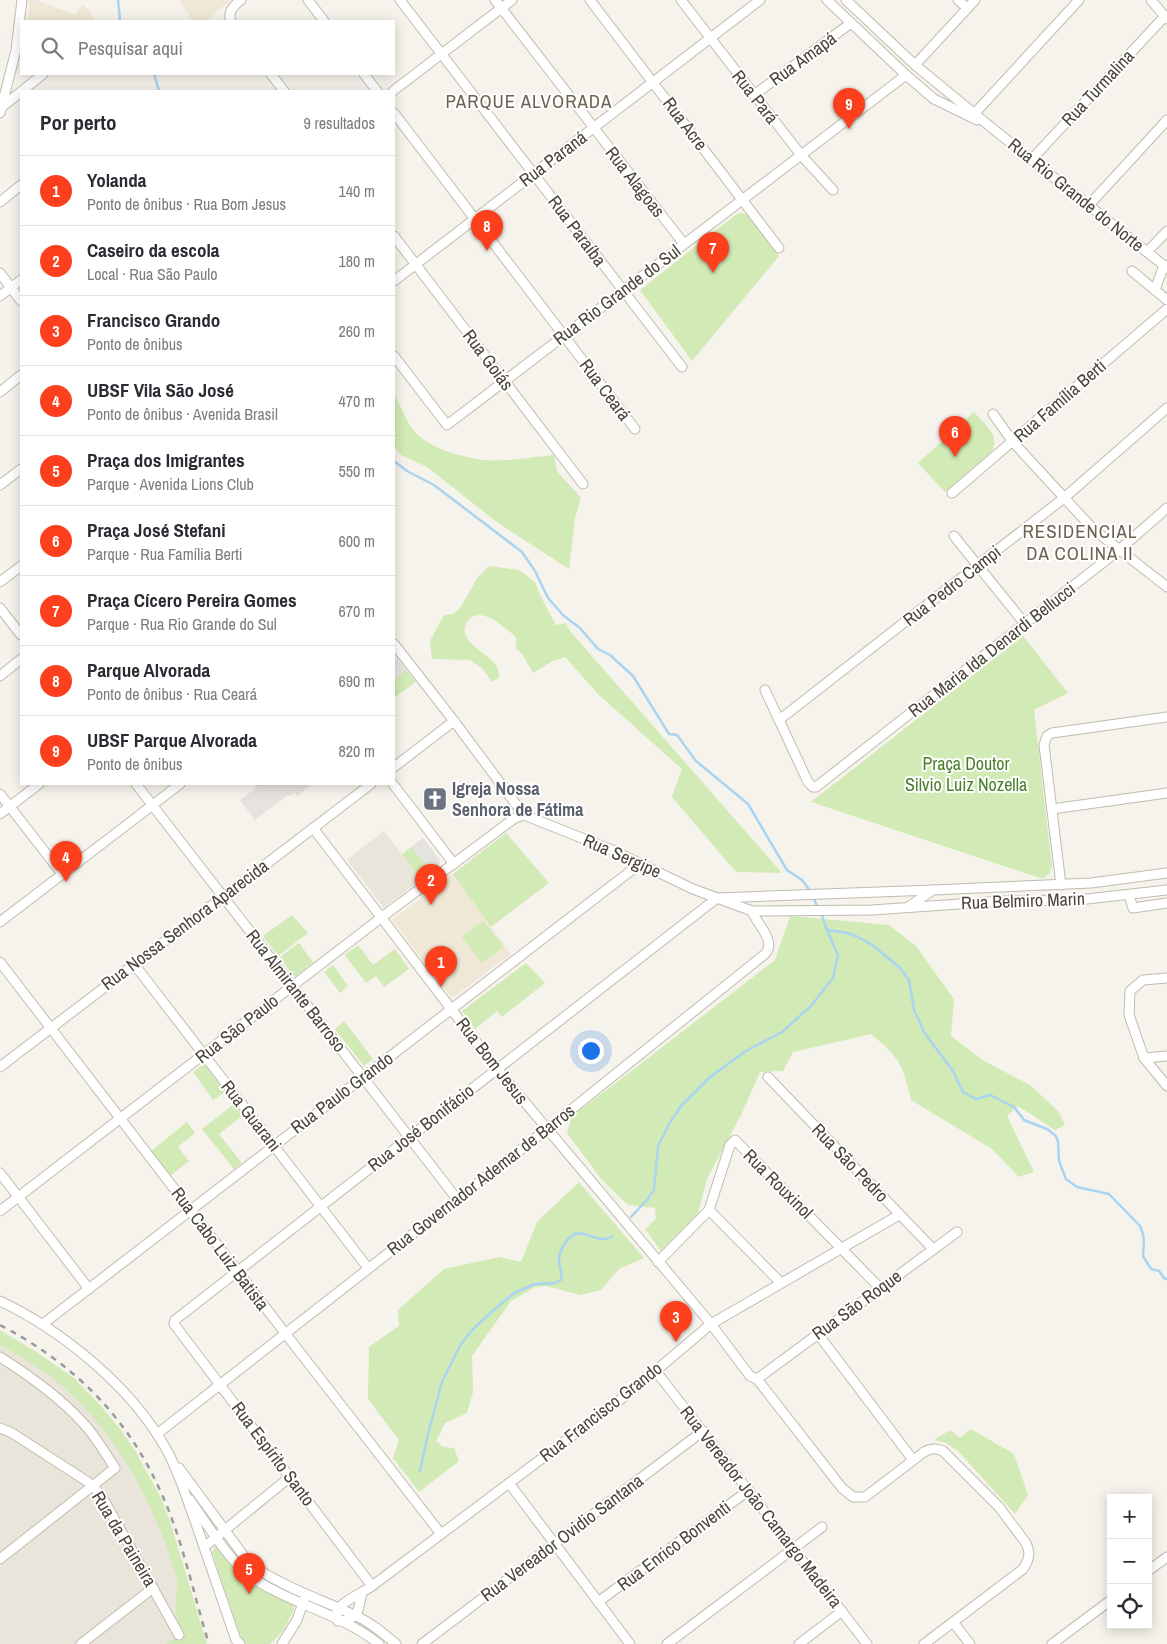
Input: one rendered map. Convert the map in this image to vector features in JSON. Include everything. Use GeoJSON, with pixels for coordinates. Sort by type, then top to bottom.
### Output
{"type":"FeatureCollection","features":[{"type":"Feature","properties":{"kind":"street"},"geometry":{"type":"LineString","coordinates":[[1,110],[16,50],[22,0]]}},
{"type":"Feature","properties":{"kind":"street"},"geometry":{"type":"LineString","coordinates":[[230,17],[234,6],[241,0]]}},
{"type":"Feature","properties":{"kind":"street"},"geometry":{"type":"LineString","coordinates":[[308,0],[323,20]]}},
{"type":"Feature","properties":{"kind":"street","name":"Rua Paraíba"},"geometry":{"type":"LineString","coordinates":[[400,0],[682,368]]}},
{"type":"Feature","properties":{"kind":"street","name":"Rua Alagoas"},"geometry":{"type":"LineString","coordinates":[[495,0],[684,244]]}},
{"type":"Feature","properties":{"kind":"street"},"geometry":{"type":"LineString","coordinates":[[394,90],[512,0]]}},
{"type":"Feature","properties":{"kind":"street","name":"Rua Acre"},"geometry":{"type":"LineString","coordinates":[[590,0],[779,248]]}},
{"type":"Feature","properties":{"kind":"street","name":"Rua Pará"},"geometry":{"type":"LineString","coordinates":[[681,0],[801,155],[833,190]]}},
{"type":"Feature","properties":{"kind":"street","name":"Rua Paraná"},"geometry":{"type":"LineString","coordinates":[[395,279],[760,0]]}},
{"type":"Feature","properties":{"kind":"street","name":"Rua Rio Grande do Norte"},"geometry":{"type":"LineString","coordinates":[[827,0],[934,99],[987,124]]}},
{"type":"Feature","properties":{"kind":"street","name":"Rua Rio Grande do Norte"},"geometry":{"type":"LineString","coordinates":[[846,0],[915,65],[1166,267],[1155,290]]}},
{"type":"Feature","properties":{"kind":"street"},"geometry":{"type":"LineString","coordinates":[[958,0],[967,8]]}},
{"type":"Feature","properties":{"kind":"street"},"geometry":{"type":"LineString","coordinates":[[915,65],[975,0]]}},
{"type":"Feature","properties":{"kind":"street"},"geometry":{"type":"LineString","coordinates":[[975,113],[1079,0]]}},
{"type":"Feature","properties":{"kind":"street"},"geometry":{"type":"LineString","coordinates":[[1151,0],[1166,18]]}},
{"type":"Feature","properties":{"kind":"street","name":"Rua Turmalina"},"geometry":{"type":"LineString","coordinates":[[1032,159],[1166,18]]}},
{"type":"Feature","properties":{"kind":"street","name":"Rua Amapá"},"geometry":{"type":"LineString","coordinates":[[754,95],[851,23]]}},
{"type":"Feature","properties":{"kind":"street"},"geometry":{"type":"LineString","coordinates":[[24,90],[41,75]]}},
{"type":"Feature","properties":{"kind":"street"},"geometry":{"type":"LineString","coordinates":[[272,75],[283,90]]}},
{"type":"Feature","properties":{"kind":"street"},"geometry":{"type":"LineString","coordinates":[[365,75],[376,90]]}},
{"type":"Feature","properties":{"kind":"street","name":"Rua Rio Grande do Sul"},"geometry":{"type":"LineString","coordinates":[[395,357],[447,425],[906,75]]}},
{"type":"Feature","properties":{"kind":"street"},"geometry":{"type":"LineString","coordinates":[[1,110],[20,93]]}},
{"type":"Feature","properties":{"kind":"street","name":"Rua Ceará"},"geometry":{"type":"LineString","coordinates":[[395,114],[635,429]]}},
{"type":"Feature","properties":{"kind":"street"},"geometry":{"type":"LineString","coordinates":[[1089,205],[1167,120]]}},
{"type":"Feature","properties":{"kind":"street"},"geometry":{"type":"LineString","coordinates":[[0,202],[20,186]]}},
{"type":"Feature","properties":{"kind":"street"},"geometry":{"type":"LineString","coordinates":[[1147,252],[1167,231]]}},
{"type":"Feature","properties":{"kind":"street","name":"Rua Goiás"},"geometry":{"type":"LineString","coordinates":[[395,237],[583,484]]}},
{"type":"Feature","properties":{"kind":"street"},"geometry":{"type":"LineString","coordinates":[[1132,272],[1167,300]]}},
{"type":"Feature","properties":{"kind":"street"},"geometry":{"type":"LineString","coordinates":[[0,273],[20,300]]}},
{"type":"Feature","properties":{"kind":"street"},"geometry":{"type":"LineString","coordinates":[[0,296],[20,281]]}},
{"type":"Feature","properties":{"kind":"street","name":"Rua Família Berti"},"geometry":{"type":"LineString","coordinates":[[952,493],[1167,309]]}},
{"type":"Feature","properties":{"kind":"street"},"geometry":{"type":"LineString","coordinates":[[0,392],[20,376]]}},
{"type":"Feature","properties":{"kind":"street","name":"Rua Pedro Campi"},"geometry":{"type":"LineString","coordinates":[[780,720],[1064,498],[1167,408]]}},
{"type":"Feature","properties":{"kind":"street"},"geometry":{"type":"LineString","coordinates":[[993,414],[1013,442],[1093,529],[1167,587]]}},
{"type":"Feature","properties":{"kind":"street"},"geometry":{"type":"LineString","coordinates":[[0,485],[20,470]]}},
{"type":"Feature","properties":{"kind":"street","name":"Rua Maria Ida Denardi Bellucci"},"geometry":{"type":"LineString","coordinates":[[780,720],[808,782],[813,787],[820,785],[1119,550],[1167,508]]}},
{"type":"Feature","properties":{"kind":"street"},"geometry":{"type":"LineString","coordinates":[[954,536],[1025,624]]}},
{"type":"Feature","properties":{"kind":"street"},"geometry":{"type":"LineString","coordinates":[[0,582],[20,567]]}},
{"type":"Feature","properties":{"kind":"street"},"geometry":{"type":"LineString","coordinates":[[0,608],[20,634]]}},
{"type":"Feature","properties":{"kind":"street"},"geometry":{"type":"LineString","coordinates":[[395,645],[524,815]]}},
{"type":"Feature","properties":{"kind":"street"},"geometry":{"type":"LineString","coordinates":[[0,676],[20,660]]}},
{"type":"Feature","properties":{"kind":"street"},"geometry":{"type":"LineString","coordinates":[[765,690],[780,720]]}},
{"type":"Feature","properties":{"kind":"street"},"geometry":{"type":"LineString","coordinates":[[1061,885],[1044,745],[1047,736],[1052,733],[1167,716]]}},
{"type":"Feature","properties":{"kind":"street"},"geometry":{"type":"LineString","coordinates":[[395,766],[454,721]]}},
{"type":"Feature","properties":{"kind":"street"},"geometry":{"type":"LineString","coordinates":[[0,814],[38,785]]}},
{"type":"Feature","properties":{"kind":"street","name":"Rua Almirante Barroso"},"geometry":{"type":"LineString","coordinates":[[137,785],[457,1199]]}},
{"type":"Feature","properties":{"kind":"street"},"geometry":{"type":"LineString","coordinates":[[0,922],[179,785]]}},
{"type":"Feature","properties":{"kind":"street","name":"Rua Nossa Senhora Aparecida"},"geometry":{"type":"LineString","coordinates":[[0,1067],[370,785]]}},
{"type":"Feature","properties":{"kind":"street"},"geometry":{"type":"LineString","coordinates":[[394,785],[454,864]]}},
{"type":"Feature","properties":{"kind":"street"},"geometry":{"type":"LineString","coordinates":[[1052,809],[1167,793]]}},
{"type":"Feature","properties":{"kind":"street"},"geometry":{"type":"LineString","coordinates":[[0,794],[62,874]]}},
{"type":"Feature","properties":{"kind":"street","name":"Rua Sergipe"},"geometry":{"type":"LineString","coordinates":[[524,815],[612,850],[693,889],[752,911],[805,912]]}},
{"type":"Feature","properties":{"kind":"street","name":"Rua São Paulo"},"geometry":{"type":"LineString","coordinates":[[0,1211],[292,986],[515,818],[524,815]]}},
{"type":"Feature","properties":{"kind":"street","name":"Rua Bom Jesus"},"geometry":{"type":"LineString","coordinates":[[313,828],[498,1069],[711,1324],[750,1376],[757,1379],[842,1488],[853,1497],[865,1497],[913,1460]]}},
{"type":"Feature","properties":{"kind":"street","name":"Rua Paulo Grando"},"geometry":{"type":"LineString","coordinates":[[43,1324],[641,864]]}},
{"type":"Feature","properties":{"kind":"street","name":"Rua Belmiro Marin"},"geometry":{"type":"LineString","coordinates":[[717,898],[1061,885],[1167,873]]}},
{"type":"Feature","properties":{"kind":"street"},"geometry":{"type":"LineString","coordinates":[[908,907],[933,890]]}},
{"type":"Feature","properties":{"kind":"street","name":"Rua Belmiro Marin"},"geometry":{"type":"LineString","coordinates":[[805,912],[872,910],[1003,901],[1078,900],[1167,890]]}},
{"type":"Feature","properties":{"kind":"street"},"geometry":{"type":"LineString","coordinates":[[1129,895],[1133,908],[1167,903]]}},
{"type":"Feature","properties":{"kind":"street","name":"Rua José Bonifácio"},"geometry":{"type":"LineString","coordinates":[[174,1322],[717,898]]}},
{"type":"Feature","properties":{"kind":"street","name":"Rua Governador Ademar de Barros"},"geometry":{"type":"LineString","coordinates":[[157,1434],[547,1129],[765,954],[769,950],[770,943],[752,911]]}},
{"type":"Feature","properties":{"kind":"street","name":"Rua Cabo Luiz Batista"},"geometry":{"type":"LineString","coordinates":[[0,962],[441,1534]]}},
{"type":"Feature","properties":{"kind":"street","name":"Rua Guarani"},"geometry":{"type":"LineString","coordinates":[[134,964],[368,1268]]}},
{"type":"Feature","properties":{"kind":"street"},"geometry":{"type":"LineString","coordinates":[[1167,978],[1143,980],[1130,991],[1129,1015],[1144,1058],[1167,1086]]}},
{"type":"Feature","properties":{"kind":"street"},"geometry":{"type":"LineString","coordinates":[[1144,1058],[1167,1056]]}},
{"type":"Feature","properties":{"kind":"street","name":"Rua São Pedro"},"geometry":{"type":"LineString","coordinates":[[768,1077],[933,1249]]}},
{"type":"Feature","properties":{"kind":"street","name":"Rua Rouxinol"},"geometry":{"type":"LineString","coordinates":[[658,1262],[709,1210],[730,1145],[735,1140],[841,1248]]}},
{"type":"Feature","properties":{"kind":"street"},"geometry":{"type":"LineString","coordinates":[[0,1173],[88,1289]]}},
{"type":"Feature","properties":{"kind":"street"},"geometry":{"type":"LineString","coordinates":[[709,1210],[781,1283]]}},
{"type":"Feature","properties":{"kind":"street","name":"Rua Francisco Grando"},"geometry":{"type":"LineString","coordinates":[[338,1608],[372,1586],[633,1390],[711,1324],[899,1214]]}},
{"type":"Feature","properties":{"kind":"street","name":"Rua São Roque"},"geometry":{"type":"LineString","coordinates":[[757,1379],[957,1232]]}},
{"type":"Feature","properties":{"kind":"street"},"geometry":{"type":"LineString","coordinates":[[841,1248],[880,1288]]}},
{"type":"Feature","properties":{"kind":"street"},"geometry":{"type":"LineString","coordinates":[[0,1301],[43,1324],[74,1346],[98,1367],[140,1412],[157,1434],[238,1564],[250,1576],[361,1632],[378,1644]]}},
{"type":"Feature","properties":{"kind":"street","name":"Rua Espírito Santo"},"geometry":{"type":"LineString","coordinates":[[174,1322],[372,1586]]}},
{"type":"Feature","properties":{"kind":"street"},"geometry":{"type":"LineString","coordinates":[[818,1334],[913,1460],[930,1449],[943,1451],[999,1507],[1029,1549],[1030,1557],[1023,1569],[924,1644]]}},
{"type":"Feature","properties":{"kind":"street"},"geometry":{"type":"LineString","coordinates":[[0,1358],[27,1374],[69,1408],[90,1431],[115,1468],[0,1559]]}},
{"type":"Feature","properties":{"kind":"street","name":"Rua Vereador João Camargo Madeira"},"geometry":{"type":"LineString","coordinates":[[655,1370],[867,1644]]}},
{"type":"Feature","properties":{"kind":"street","name":"Rua da Paineira"},"geometry":{"type":"LineString","coordinates":[[0,1428],[12,1433],[93,1486],[101,1495],[179,1635]]}},
{"type":"Feature","properties":{"kind":"street","name":"Rua Vereador Ovidio Santana"},"geometry":{"type":"LineString","coordinates":[[422,1644],[703,1431]]}},
{"type":"Feature","properties":{"kind":"street"},"geometry":{"type":"LineString","coordinates":[[170,1455],[237,1643]]}},
{"type":"Feature","properties":{"kind":"street"},"geometry":{"type":"LineString","coordinates":[[204,1547],[290,1477]]}},
{"type":"Feature","properties":{"kind":"street"},"geometry":{"type":"LineString","coordinates":[[509,1483],[630,1644]]}},
{"type":"Feature","properties":{"kind":"street","name":"Rua Enrico Bonventi"},"geometry":{"type":"LineString","coordinates":[[598,1602],[749,1490]]}},
{"type":"Feature","properties":{"kind":"street"},"geometry":{"type":"LineString","coordinates":[[184,1492],[249,1563],[265,1574],[356,1616],[375,1627],[396,1644]]}},
{"type":"Feature","properties":{"kind":"street"},"geometry":{"type":"LineString","coordinates":[[668,1644],[822,1527]]}},
{"type":"Feature","properties":{"kind":"street"},"geometry":{"type":"LineString","coordinates":[[1152,1569],[1167,1557]]}},
{"type":"Feature","properties":{"kind":"street"},"geometry":{"type":"LineString","coordinates":[[81,1644],[153,1588]]}},
{"type":"Feature","properties":{"kind":"street"},"geometry":{"type":"LineString","coordinates":[[282,1642],[297,1620],[303,1592]]}},
{"type":"Feature","properties":{"kind":"street"},"geometry":{"type":"LineString","coordinates":[[338,1621],[350,1620],[356,1616],[362,1593]]}},
{"type":"Feature","properties":{"kind":"street"},"geometry":{"type":"LineString","coordinates":[[1052,1644],[1107,1603]]}},
{"type":"Feature","properties":{"kind":"street"},"geometry":{"type":"LineString","coordinates":[[338,1608],[338,1621]]}},
{"type":"Feature","properties":{"kind":"street"},"geometry":{"type":"LineString","coordinates":[[297,1620],[315,1609]]}},
{"type":"Feature","properties":{"kind":"street"},"geometry":{"type":"LineString","coordinates":[[799,1644],[842,1612]]}},
{"type":"Feature","properties":{"kind":"street"},"geometry":{"type":"LineString","coordinates":[[953,1622],[970,1644]]}},
{"type":"Feature","properties":{"kind":"shaded area"},"geometry":{"type":"Polygon","coordinates":[[[30,0],[36,0],[75,15],[83,4],[96,20],[28,20],[30,0]]]}},
{"type":"Feature","properties":{"kind":"shaded area"},"geometry":{"type":"Polygon","coordinates":[[[179,0],[231,0],[206,20],[192,20],[179,0]]]}},
{"type":"Feature","properties":{"kind":"shaded area"},"geometry":{"type":"Polygon","coordinates":[[[395,655],[406,670],[395,679],[395,655]]]}},
{"type":"Feature","properties":{"kind":"shaded area"},"geometry":{"type":"Polygon","coordinates":[[[255,785],[311,785],[297,796],[294,793],[288,795],[255,820],[240,800],[257,787],[255,785]]]}},
{"type":"Feature","properties":{"kind":"shaded area"},"geometry":{"type":"Polygon","coordinates":[[[384,831],[421,879],[384,908],[347,860],[384,831]]]}},
{"type":"Feature","properties":{"kind":"shaded area"},"geometry":{"type":"Polygon","coordinates":[[[423,838],[440,861],[438,866],[431,872],[411,847],[423,838]]]}},
{"type":"Feature","properties":{"kind":"shaded area"},"geometry":{"type":"Polygon","coordinates":[[[453,874],[511,954],[454,997],[451,997],[393,919],[453,874]]]}},
{"type":"Feature","properties":{"kind":"shaded area"},"geometry":{"type":"Polygon","coordinates":[[[0,1334],[30,1349],[133,1453],[205,1644],[0,1644],[0,1334]]]}},
{"type":"Feature","properties":{"kind":"green space"},"geometry":{"type":"Polygon","coordinates":[[[742,213],[750,216],[779,256],[692,361],[640,290],[737,214],[742,213]]]}},
{"type":"Feature","properties":{"kind":"green space"},"geometry":{"type":"Polygon","coordinates":[[[395,396],[414,431],[429,443],[447,451],[484,460],[509,460],[554,455],[557,471],[581,498],[575,518],[569,569],[498,523],[427,467],[401,455],[395,447],[395,396]]]}},
{"type":"Feature","properties":{"kind":"green space"},"geometry":{"type":"Polygon","coordinates":[[[974,412],[993,435],[994,445],[992,451],[945,492],[918,463],[974,412]]]}},
{"type":"Feature","properties":{"kind":"green space"},"geometry":{"type":"Polygon","coordinates":[[[489,566],[519,570],[535,582],[556,625],[566,623],[570,631],[782,873],[736,872],[672,797],[682,769],[599,695],[565,657],[551,662],[533,673],[522,654],[516,649],[516,637],[494,620],[480,615],[469,619],[465,627],[465,634],[473,645],[493,661],[499,671],[499,678],[492,682],[483,669],[470,660],[432,659],[430,641],[444,615],[453,614],[460,608],[478,577],[489,566]]]}},
{"type":"Feature","properties":{"kind":"green space","name":"Praça Doutor Silvio Luiz Nozella"},"geometry":{"type":"Polygon","coordinates":[[[1023,636],[1068,693],[1034,710],[1052,867],[1049,874],[1043,879],[811,802],[1023,636]]]}},
{"type":"Feature","properties":{"kind":"green space"},"geometry":{"type":"Polygon","coordinates":[[[406,670],[416,682],[395,697],[395,679],[406,670]]]}},
{"type":"Feature","properties":{"kind":"green space"},"geometry":{"type":"Polygon","coordinates":[[[506,833],[549,883],[491,927],[453,874],[506,833]]]}},
{"type":"Feature","properties":{"kind":"green space"},"geometry":{"type":"Polygon","coordinates":[[[423,838],[440,861],[438,866],[421,879],[402,854],[423,838]]]}},
{"type":"Feature","properties":{"kind":"green space"},"geometry":{"type":"Polygon","coordinates":[[[292,915],[308,933],[278,956],[263,936],[292,915]]]}},
{"type":"Feature","properties":{"kind":"green space"},"geometry":{"type":"Polygon","coordinates":[[[790,916],[889,925],[916,946],[954,999],[951,1036],[984,1061],[1030,1085],[1058,1111],[1065,1125],[1055,1130],[1018,1106],[1007,1116],[1034,1172],[1019,1177],[992,1149],[911,1100],[899,1062],[871,1034],[793,1052],[783,1071],[760,1072],[741,1115],[707,1179],[698,1213],[661,1251],[645,1229],[656,1219],[655,1208],[628,1205],[602,1180],[567,1133],[572,1116],[775,960],[790,916]]]}},
{"type":"Feature","properties":{"kind":"green space"},"geometry":{"type":"Polygon","coordinates":[[[483,921],[504,947],[482,963],[462,937],[483,921]]]}},
{"type":"Feature","properties":{"kind":"green space"},"geometry":{"type":"Polygon","coordinates":[[[299,943],[313,962],[296,976],[293,976],[280,957],[299,943]]]}},
{"type":"Feature","properties":{"kind":"green space"},"geometry":{"type":"Polygon","coordinates":[[[358,945],[373,965],[395,949],[409,969],[384,987],[376,976],[366,983],[345,955],[358,945]]]}},
{"type":"Feature","properties":{"kind":"green space"},"geometry":{"type":"Polygon","coordinates":[[[526,963],[545,983],[502,1017],[497,1011],[475,1029],[462,1011],[526,963]]]}},
{"type":"Feature","properties":{"kind":"green space"},"geometry":{"type":"Polygon","coordinates":[[[333,965],[348,986],[340,993],[324,972],[333,965]]]}},
{"type":"Feature","properties":{"kind":"green space"},"geometry":{"type":"Polygon","coordinates":[[[344,1021],[373,1059],[365,1065],[363,1065],[335,1029],[344,1021]]]}},
{"type":"Feature","properties":{"kind":"green space"},"geometry":{"type":"Polygon","coordinates":[[[204,1064],[225,1092],[213,1100],[193,1072],[204,1064]]]}},
{"type":"Feature","properties":{"kind":"green space"},"geometry":{"type":"Polygon","coordinates":[[[234,1104],[243,1115],[219,1134],[242,1163],[234,1169],[202,1129],[234,1104]]]}},
{"type":"Feature","properties":{"kind":"green space"},"geometry":{"type":"Polygon","coordinates":[[[187,1122],[195,1133],[178,1147],[189,1161],[170,1176],[150,1152],[187,1122]]]}},
{"type":"Feature","properties":{"kind":"green space"},"geometry":{"type":"Polygon","coordinates":[[[579,1182],[644,1258],[619,1269],[601,1290],[580,1295],[546,1286],[535,1287],[511,1301],[472,1356],[473,1392],[467,1413],[445,1423],[436,1441],[443,1447],[454,1448],[459,1461],[419,1492],[393,1458],[399,1440],[368,1399],[369,1347],[399,1326],[398,1310],[444,1269],[500,1257],[521,1262],[537,1222],[579,1182]]]}},
{"type":"Feature","properties":{"kind":"green space"},"geometry":{"type":"Polygon","coordinates":[[[0,1330],[74,1378],[121,1430],[136,1452],[161,1498],[170,1521],[207,1644],[165,1644],[185,1633],[178,1620],[176,1611],[177,1580],[158,1526],[135,1478],[107,1434],[72,1395],[47,1374],[0,1345],[0,1330]]]}},
{"type":"Feature","properties":{"kind":"green space"},"geometry":{"type":"Polygon","coordinates":[[[971,1429],[1014,1454],[1028,1495],[1015,1514],[958,1451],[946,1443],[934,1440],[950,1430],[960,1438],[971,1429]]]}},
{"type":"Feature","properties":{"kind":"green space"},"geometry":{"type":"Polygon","coordinates":[[[215,1547],[226,1555],[241,1575],[281,1597],[293,1606],[294,1610],[283,1631],[270,1644],[245,1644],[242,1640],[212,1552],[215,1547]]]}},
{"type":"Feature","properties":{"kind":"waterway"},"geometry":{"type":"LineString","coordinates":[[118,0],[120,20]]}},
{"type":"Feature","properties":{"kind":"waterway"},"geometry":{"type":"LineString","coordinates":[[154,75],[159,90]]}},
{"type":"Feature","properties":{"kind":"waterway"},"geometry":{"type":"LineString","coordinates":[[395,462],[407,471],[434,485],[522,552],[535,571],[548,598],[564,616],[580,628],[598,649],[610,655],[633,676],[669,734],[677,735],[696,761],[748,804],[787,870],[802,880],[811,892]]}},
{"type":"Feature","properties":{"kind":"waterway"},"geometry":{"type":"LineString","coordinates":[[813,897],[818,908]]}},
{"type":"Feature","properties":{"kind":"waterway"},"geometry":{"type":"LineString","coordinates":[[821,913],[827,930],[848,933],[858,937],[872,945],[899,967],[909,980],[914,1010],[924,1032],[953,1071],[963,1092],[976,1099],[990,1095],[1014,1107],[1024,1120],[1047,1129],[1056,1136],[1059,1161],[1066,1179],[1077,1187],[1109,1194],[1140,1226],[1144,1242],[1143,1256],[1151,1269],[1159,1271],[1167,1279]]}},
{"type":"Feature","properties":{"kind":"waterway"},"geometry":{"type":"LineString","coordinates":[[631,1217],[654,1190],[658,1146],[681,1106],[710,1077],[746,1051],[782,1032],[811,1006],[833,978],[838,955],[827,930]]}},
{"type":"Feature","properties":{"kind":"waterway"},"geometry":{"type":"LineString","coordinates":[[420,1471],[442,1382],[461,1344],[472,1330],[514,1293],[535,1284],[555,1283],[561,1280],[559,1257],[564,1245],[571,1236],[582,1234],[599,1239],[612,1237]]}},
{"type":"Feature","properties":{"kind":"railway"},"geometry":{"type":"LineString","coordinates":[[0,1325],[26,1340],[73,1373],[112,1414],[130,1437],[145,1461],[167,1506],[181,1545],[209,1644]]}},
{"type":"Feature","properties":{"kind":"place","name":"UBSF Parque Alvorada"},"geometry":{"type":"Point","coordinates":[849,129]}},
{"type":"Feature","properties":{"kind":"place","name":"Parque Alvorada"},"geometry":{"type":"Point","coordinates":[487,251]}},
{"type":"Feature","properties":{"kind":"place","name":"Praça Cícero Pereira Gomes"},"geometry":{"type":"Point","coordinates":[713,273]}},
{"type":"Feature","properties":{"kind":"place","name":"Praça José Stefani"},"geometry":{"type":"Point","coordinates":[955,457]}},
{"type":"Feature","properties":{"kind":"place","name":"Igreja Nossa Senhora de Fátima"},"geometry":{"type":"Point","coordinates":[435,799]}},
{"type":"Feature","properties":{"kind":"place","name":"UBSF Vila São José"},"geometry":{"type":"Point","coordinates":[66,882]}},
{"type":"Feature","properties":{"kind":"place","name":"Caseiro da escola"},"geometry":{"type":"Point","coordinates":[431,905]}},
{"type":"Feature","properties":{"kind":"place","name":"Yolanda"},"geometry":{"type":"Point","coordinates":[441,987]}},
{"type":"Feature","properties":{"kind":"place","name":"Francisco Grando"},"geometry":{"type":"Point","coordinates":[676,1342]}},
{"type":"Feature","properties":{"kind":"place","name":"Praça dos Imigrantes"},"geometry":{"type":"Point","coordinates":[249,1594]}},
{"type":"Feature","properties":{"kind":"district","name":"PARQUE ALVORADA"},"geometry":{"type":"Point","coordinates":[529,101]}},
{"type":"Feature","properties":{"kind":"district","name":"RESIDENCIAL DA COLINA II"},"geometry":{"type":"Point","coordinates":[1080,542]}}]}
